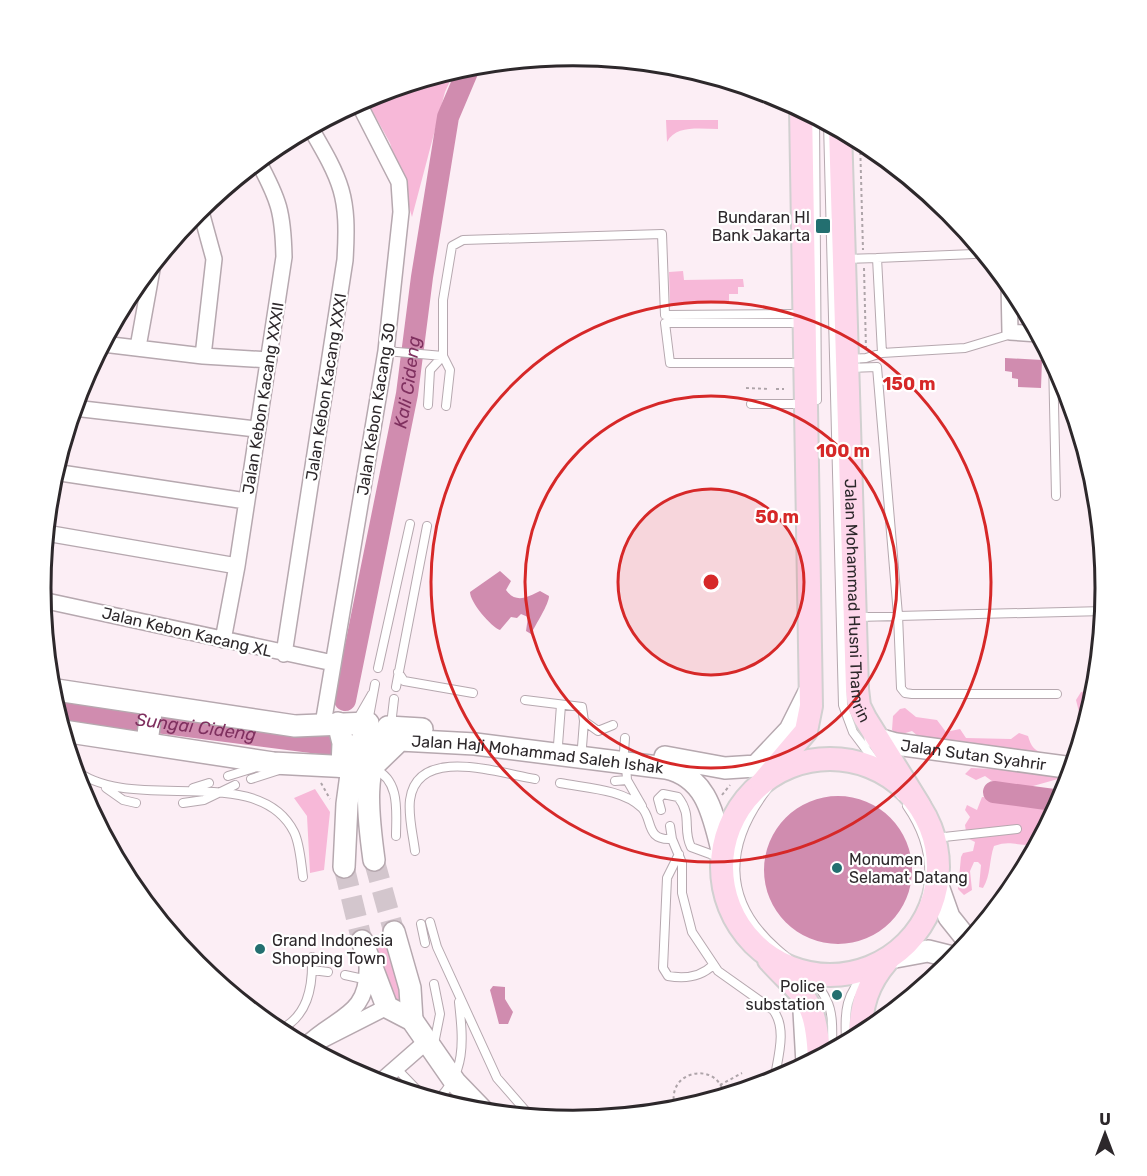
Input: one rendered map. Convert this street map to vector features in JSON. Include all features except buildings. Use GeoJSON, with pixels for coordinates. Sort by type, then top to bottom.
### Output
{"type":"FeatureCollection","features":[{"type":"Feature","properties":{"kind":"main road"},"geometry":{"type":"LineString","coordinates":[[801,117],[806,363],[812,404],[818,687],[806,732],[736,812],[722,854],[728,905],[740,930],[776,968],[816,997]]}},
{"type":"Feature","properties":{"kind":"main road","name":"Jalan Mohammad Husni Thamrin"},"geometry":{"type":"LineString","coordinates":[[840,139],[859,706],[875,738],[920,806]]}},
{"type":"Feature","properties":{"kind":"main road"},"geometry":{"type":"LineString","coordinates":[[762,783],[792,761],[837,760],[860,763],[902,786],[920,806],[935,838],[939,863],[938,886],[924,922],[912,939],[890,958],[874,978],[861,1013],[861,1024]]}},
{"type":"Feature","properties":{"kind":"main road"},"geometry":{"type":"LineString","coordinates":[[759,950],[805,970],[838,976],[870,969],[890,958]]}},
{"type":"Feature","properties":{"kind":"main road"},"geometry":{"type":"LineString","coordinates":[[816,997],[838,985],[853,991],[861,1013]]}},
{"type":"Feature","properties":{"kind":"main road"},"geometry":{"type":"LineString","coordinates":[[810,1054],[816,1017],[816,997]]}},
{"type":"Feature","properties":{"kind":"street","name":"Jalan Kebon Kacang 30"},"geometry":{"type":"LineString","coordinates":[[346,724],[333,663],[393,352],[401,212],[399,182],[362,110]]}},
{"type":"Feature","properties":{"kind":"street","name":"Jalan Kebon Kacang XXXI"},"geometry":{"type":"LineString","coordinates":[[284,654],[345,260],[348,220],[340,179],[314,135]]}},
{"type":"Feature","properties":{"kind":"street","name":"Jalan Kebon Kacang XXXII"},"geometry":{"type":"LineString","coordinates":[[223,640],[237,566],[256,429],[284,257],[283,225],[278,198],[262,168]]}},
{"type":"Feature","properties":{"kind":"street"},"geometry":{"type":"LineString","coordinates":[[202,356],[214,259],[203,220]]}},
{"type":"Feature","properties":{"kind":"street"},"geometry":{"type":"LineString","coordinates":[[138,347],[150,283]]}},
{"type":"Feature","properties":{"kind":"street"},"geometry":{"type":"LineString","coordinates":[[1009,299],[1008,334],[1030,334]]}},
{"type":"Feature","properties":{"kind":"street"},"geometry":{"type":"LineString","coordinates":[[112,345],[202,356],[269,360]]}},
{"type":"Feature","properties":{"kind":"street"},"geometry":{"type":"LineString","coordinates":[[83,409],[256,429]]}},
{"type":"Feature","properties":{"kind":"street"},"geometry":{"type":"LineString","coordinates":[[64,474],[246,501]]}},
{"type":"Feature","properties":{"kind":"street"},"geometry":{"type":"LineString","coordinates":[[54,534],[237,566]]}},
{"type":"Feature","properties":{"kind":"street","name":"Jalan Kebon Kacang XL"},"geometry":{"type":"LineString","coordinates":[[51,602],[333,663]]}},
{"type":"Feature","properties":{"kind":"street","name":"Jalan Haji Mohammad Saleh Ishak"},"geometry":{"type":"LineString","coordinates":[[355,767],[399,740],[475,744],[725,768],[756,766],[790,730],[818,687]]}},
{"type":"Feature","properties":{"kind":"street"},"geometry":{"type":"LineString","coordinates":[[62,693],[273,763],[355,767]]}},
{"type":"Feature","properties":{"kind":"street"},"geometry":{"type":"LineString","coordinates":[[71,730],[149,723],[295,726],[346,724]]}},
{"type":"Feature","properties":{"kind":"street"},"geometry":{"type":"LineString","coordinates":[[344,867],[346,804],[355,767],[346,724]]}},
{"type":"Feature","properties":{"kind":"street"},"geometry":{"type":"LineString","coordinates":[[346,724],[343,743],[355,767],[368,804],[374,860]]}},
{"type":"Feature","properties":{"kind":"street"},"geometry":{"type":"LineString","coordinates":[[355,767],[386,729],[391,727]]}},
{"type":"Feature","properties":{"kind":"street","name":"Jalan Haji Mohammad Saleh Ishak"},"geometry":{"type":"LineString","coordinates":[[391,727],[582,747],[675,770],[698,784],[710,803],[722,854]]}},
{"type":"Feature","properties":{"kind":"street","name":"Jalan Sutan Syahrir"},"geometry":{"type":"LineString","coordinates":[[875,738],[896,744],[1064,767]]}},
{"type":"Feature","properties":{"kind":"street"},"geometry":{"type":"LineString","coordinates":[[938,886],[949,917],[964,935]]}},
{"type":"Feature","properties":{"kind":"street"},"geometry":{"type":"LineString","coordinates":[[394,932],[410,988],[412,1020]]}},
{"type":"Feature","properties":{"kind":"street"},"geometry":{"type":"LineString","coordinates":[[311,1039],[357,1006],[364,997],[368,980],[364,947]]}},
{"type":"Feature","properties":{"kind":"street"},"geometry":{"type":"LineString","coordinates":[[364,947],[387,1007],[412,1020],[433,1039],[455,1082],[470,1100]]}},
{"type":"Feature","properties":{"kind":"street"},"geometry":{"type":"LineString","coordinates":[[890,958],[928,951],[945,955]]}},
{"type":"Feature","properties":{"kind":"street"},"geometry":{"type":"LineString","coordinates":[[776,968],[805,1014],[808,1055]]}},
{"type":"Feature","properties":{"kind":"street"},"geometry":{"type":"LineString","coordinates":[[315,1042],[387,1007]]}},
{"type":"Feature","properties":{"kind":"street"},"geometry":{"type":"LineString","coordinates":[[387,1076],[433,1039]]}},
{"type":"Feature","properties":{"kind":"lane"},"geometry":{"type":"LineString","coordinates":[[751,404],[812,404],[815,125]]}},
{"type":"Feature","properties":{"kind":"lane"},"geometry":{"type":"LineString","coordinates":[[828,132],[843,705],[853,732],[887,776],[922,831],[929,854],[930,878],[926,901],[917,922],[906,937],[870,969],[846,1003],[846,1033]]}},
{"type":"Feature","properties":{"kind":"lane"},"geometry":{"type":"LineString","coordinates":[[446,406],[450,370],[443,356],[443,300],[452,246],[463,240],[662,234],[665,315],[806,319]]}},
{"type":"Feature","properties":{"kind":"lane"},"geometry":{"type":"LineString","coordinates":[[843,259],[974,254]]}},
{"type":"Feature","properties":{"kind":"lane"},"geometry":{"type":"LineString","coordinates":[[877,258],[882,353]]}},
{"type":"Feature","properties":{"kind":"lane"},"geometry":{"type":"LineString","coordinates":[[806,319],[665,323],[669,363],[806,363]]}},
{"type":"Feature","properties":{"kind":"lane"},"geometry":{"type":"LineString","coordinates":[[846,363],[882,353],[965,348],[1008,334]]}},
{"type":"Feature","properties":{"kind":"lane"},"geometry":{"type":"LineString","coordinates":[[393,352],[443,356]]}},
{"type":"Feature","properties":{"kind":"lane"},"geometry":{"type":"LineString","coordinates":[[428,405],[430,370],[443,356]]}},
{"type":"Feature","properties":{"kind":"lane"},"geometry":{"type":"LineString","coordinates":[[846,363],[877,367],[898,615],[901,688],[905,693],[1057,694]]}},
{"type":"Feature","properties":{"kind":"lane"},"geometry":{"type":"LineString","coordinates":[[1054,382],[1056,496]]}},
{"type":"Feature","properties":{"kind":"lane"},"geometry":{"type":"LineString","coordinates":[[378,668],[410,524]]}},
{"type":"Feature","properties":{"kind":"lane"},"geometry":{"type":"LineString","coordinates":[[396,687],[427,526]]}},
{"type":"Feature","properties":{"kind":"lane"},"geometry":{"type":"LineString","coordinates":[[855,617],[1095,611]]}},
{"type":"Feature","properties":{"kind":"lane"},"geometry":{"type":"LineString","coordinates":[[398,670],[404,681],[472,693]]}},
{"type":"Feature","properties":{"kind":"lane"},"geometry":{"type":"LineString","coordinates":[[346,724],[374,687],[346,724]]}},
{"type":"Feature","properties":{"kind":"lane"},"geometry":{"type":"LineString","coordinates":[[806,747],[818,687]]}},
{"type":"Feature","properties":{"kind":"lane"},"geometry":{"type":"LineString","coordinates":[[391,727],[394,699]]}},
{"type":"Feature","properties":{"kind":"lane"},"geometry":{"type":"LineString","coordinates":[[525,700],[584,708],[582,747]]}},
{"type":"Feature","properties":{"kind":"lane"},"geometry":{"type":"LineString","coordinates":[[558,745],[561,705]]}},
{"type":"Feature","properties":{"kind":"lane"},"geometry":{"type":"LineString","coordinates":[[584,721],[598,731],[613,725]]}},
{"type":"Feature","properties":{"kind":"lane"},"geometry":{"type":"LineString","coordinates":[[615,781],[626,758]]}},
{"type":"Feature","properties":{"kind":"lane"},"geometry":{"type":"LineString","coordinates":[[626,758],[652,831],[662,838],[672,839]]}},
{"type":"Feature","properties":{"kind":"lane"},"geometry":{"type":"LineString","coordinates":[[792,761],[759,799],[738,837],[735,862],[736,880],[743,907],[758,931],[777,950],[805,970],[816,997],[830,1010],[832,1042]]}},
{"type":"Feature","properties":{"kind":"lane"},"geometry":{"type":"LineString","coordinates":[[228,776],[273,763]]}},
{"type":"Feature","properties":{"kind":"lane"},"geometry":{"type":"LineString","coordinates":[[251,779],[298,764]]}},
{"type":"Feature","properties":{"kind":"lane"},"geometry":{"type":"LineString","coordinates":[[355,767],[380,771],[394,790],[396,836]]}},
{"type":"Feature","properties":{"kind":"lane"},"geometry":{"type":"LineString","coordinates":[[415,851],[411,796],[427,771],[436,767],[535,780]]}},
{"type":"Feature","properties":{"kind":"lane"},"geometry":{"type":"LineString","coordinates":[[89,781],[125,791],[190,790],[216,792],[258,801],[280,813],[295,833],[303,877]]}},
{"type":"Feature","properties":{"kind":"lane"},"geometry":{"type":"LineString","coordinates":[[582,787],[596,782]]}},
{"type":"Feature","properties":{"kind":"lane"},"geometry":{"type":"LineString","coordinates":[[190,790],[209,783]]}},
{"type":"Feature","properties":{"kind":"lane"},"geometry":{"type":"LineString","coordinates":[[560,783],[615,795],[645,810]]}},
{"type":"Feature","properties":{"kind":"lane"},"geometry":{"type":"LineString","coordinates":[[103,786],[123,800],[136,803]]}},
{"type":"Feature","properties":{"kind":"lane"},"geometry":{"type":"LineString","coordinates":[[183,803],[204,800],[216,792],[235,786]]}},
{"type":"Feature","properties":{"kind":"lane"},"geometry":{"type":"LineString","coordinates":[[661,810],[658,799],[663,794],[678,797],[688,816],[688,839],[691,847],[722,854]]}},
{"type":"Feature","properties":{"kind":"lane"},"geometry":{"type":"LineString","coordinates":[[669,826],[679,854],[686,917],[713,965],[773,1010],[779,1018],[780,1041],[776,1070]]}},
{"type":"Feature","properties":{"kind":"lane"},"geometry":{"type":"LineString","coordinates":[[935,838],[1017,829]]}},
{"type":"Feature","properties":{"kind":"lane"},"geometry":{"type":"LineString","coordinates":[[679,854],[666,884],[663,968],[669,976],[675,977],[700,975],[713,965]]}},
{"type":"Feature","properties":{"kind":"lane"},"geometry":{"type":"LineString","coordinates":[[430,922],[437,947],[497,1078],[523,1108]]}},
{"type":"Feature","properties":{"kind":"lane"},"geometry":{"type":"LineString","coordinates":[[421,924],[425,943]]}},
{"type":"Feature","properties":{"kind":"lane"},"geometry":{"type":"LineString","coordinates":[[288,1025],[300,1014],[308,998],[312,957]]}},
{"type":"Feature","properties":{"kind":"lane"},"geometry":{"type":"LineString","coordinates":[[312,969],[328,972]]}},
{"type":"Feature","properties":{"kind":"lane"},"geometry":{"type":"LineString","coordinates":[[345,975],[368,980]]}},
{"type":"Feature","properties":{"kind":"lane"},"geometry":{"type":"LineString","coordinates":[[433,1039],[440,1014],[434,984]]}},
{"type":"Feature","properties":{"kind":"lane"},"geometry":{"type":"LineString","coordinates":[[443,1094],[455,1082],[461,1048],[459,995]]}},
{"type":"Feature","properties":{"kind":"lane"},"geometry":{"type":"LineString","coordinates":[[396,1068],[412,1085]]}},
{"type":"Feature","properties":{"kind":"path"},"geometry":{"type":"LineString","coordinates":[[746,388],[770,388]]}},
{"type":"Feature","properties":{"kind":"path"},"geometry":{"type":"LineString","coordinates":[[776,389],[784,389]]}},
{"type":"Feature","properties":{"kind":"path"},"geometry":{"type":"LineString","coordinates":[[320,780],[332,806]]}},
{"type":"Feature","properties":{"kind":"path"},"geometry":{"type":"LineString","coordinates":[[719,800],[732,781]]}},
{"type":"Feature","properties":{"kind":"path"},"geometry":{"type":"LineString","coordinates":[[674,1100],[675,1088],[692,1073],[708,1075],[720,1085],[721,1089]]}},
{"type":"Feature","properties":{"kind":"path"},"geometry":{"type":"LineString","coordinates":[[720,1085],[742,1073]]}},
{"type":"Feature","properties":{"kind":"shaded area"},"geometry":{"type":"Polygon","coordinates":[[[450,80],[445,92],[412,217],[390,143],[370,107],[406,93],[450,80]]]}},
{"type":"Feature","properties":{"kind":"shaded area"},"geometry":{"type":"Polygon","coordinates":[[[666,120],[718,120],[718,129],[682,130],[667,142],[666,120]]]}},
{"type":"Feature","properties":{"kind":"shaded area"},"geometry":{"type":"Polygon","coordinates":[[[683,271],[684,280],[743,279],[744,287],[738,287],[738,294],[729,294],[729,303],[670,304],[669,272],[683,271]]]}},
{"type":"Feature","properties":{"kind":"shaded area"},"geometry":{"type":"Polygon","coordinates":[[[1005,358],[1042,360],[1041,388],[1018,387],[1018,379],[1012,378],[1012,372],[1005,371],[1005,358]]]}},
{"type":"Feature","properties":{"kind":"shaded area"},"geometry":{"type":"Polygon","coordinates":[[[500,571],[511,581],[506,590],[514,597],[522,598],[540,591],[549,596],[545,609],[531,634],[526,631],[528,617],[521,614],[517,618],[511,617],[500,630],[473,602],[470,592],[500,571]]]}},
{"type":"Feature","properties":{"kind":"shaded area"},"geometry":{"type":"Polygon","coordinates":[[[1086,691],[1080,715],[1076,700],[1081,692],[1086,691]]]}},
{"type":"Feature","properties":{"kind":"shaded area"},"geometry":{"type":"Polygon","coordinates":[[[905,708],[916,717],[937,720],[946,732],[960,729],[966,738],[1011,739],[1019,733],[1028,736],[1036,750],[1059,757],[1063,770],[1060,779],[1026,788],[1013,784],[996,784],[985,776],[976,780],[965,774],[971,768],[992,769],[993,765],[928,742],[928,737],[919,737],[912,731],[899,735],[892,730],[893,716],[900,709],[905,708]]]}},
{"type":"Feature","properties":{"kind":"shaded area"},"geometry":{"type":"Polygon","coordinates":[[[315,789],[330,812],[324,870],[310,873],[307,816],[294,798],[315,789]]]}},
{"type":"Feature","properties":{"kind":"shaded area"},"geometry":{"type":"Polygon","coordinates":[[[1005,791],[1016,791],[1029,806],[1034,806],[1039,799],[1051,798],[1028,845],[1007,843],[994,846],[983,888],[979,887],[981,865],[974,862],[970,871],[972,890],[964,895],[958,889],[961,857],[963,853],[973,851],[975,842],[967,838],[965,825],[970,817],[965,810],[967,805],[977,810],[982,797],[998,798],[1005,791]]]}},
{"type":"Feature","properties":{"kind":"shaded area"},"geometry":{"type":"Polygon","coordinates":[[[838,796],[866,802],[890,818],[906,842],[912,870],[906,898],[890,922],[866,938],[838,944],[810,938],[786,922],[770,898],[764,870],[770,842],[786,818],[810,802],[838,796]]]}},
{"type":"Feature","properties":{"kind":"shaded area"},"geometry":{"type":"Polygon","coordinates":[[[387,943],[403,996],[401,1002],[394,1004],[372,947],[387,943]]]}},
{"type":"Feature","properties":{"kind":"shaded area"},"geometry":{"type":"Polygon","coordinates":[[[493,986],[505,987],[505,999],[513,1012],[508,1024],[499,1024],[490,990],[493,986]]]}},
{"type":"Feature","properties":{"kind":"waterway","name":"Kali Cideng"},"geometry":{"type":"LineString","coordinates":[[345,700],[407,394],[422,277],[448,117],[465,78]]}},
{"type":"Feature","properties":{"kind":"waterway","name":"Sungai Cideng"},"geometry":{"type":"LineString","coordinates":[[66,710],[335,745]]}},
{"type":"Feature","properties":{"kind":"waterway"},"geometry":{"type":"LineString","coordinates":[[994,792],[1051,800]]}},
{"type":"Feature","properties":{"kind":"tunnel"},"geometry":{"type":"LineString","coordinates":[[374,860],[394,932]]}},
{"type":"Feature","properties":{"kind":"tunnel"},"geometry":{"type":"LineString","coordinates":[[344,867],[362,941]]}},
{"type":"Feature","properties":{"kind":"place","name":"Bundaran HI Bank Jakarta"},"geometry":{"type":"Point","coordinates":[823,226]}},
{"type":"Feature","properties":{"kind":"place","name":"Monumen Selamat Datang"},"geometry":{"type":"Point","coordinates":[837,868]}},
{"type":"Feature","properties":{"kind":"place","name":"Grand Indonesia Shopping Town"},"geometry":{"type":"Point","coordinates":[260,949]}},
{"type":"Feature","properties":{"kind":"place","name":"Police substation"},"geometry":{"type":"Point","coordinates":[837,995]}}]}
